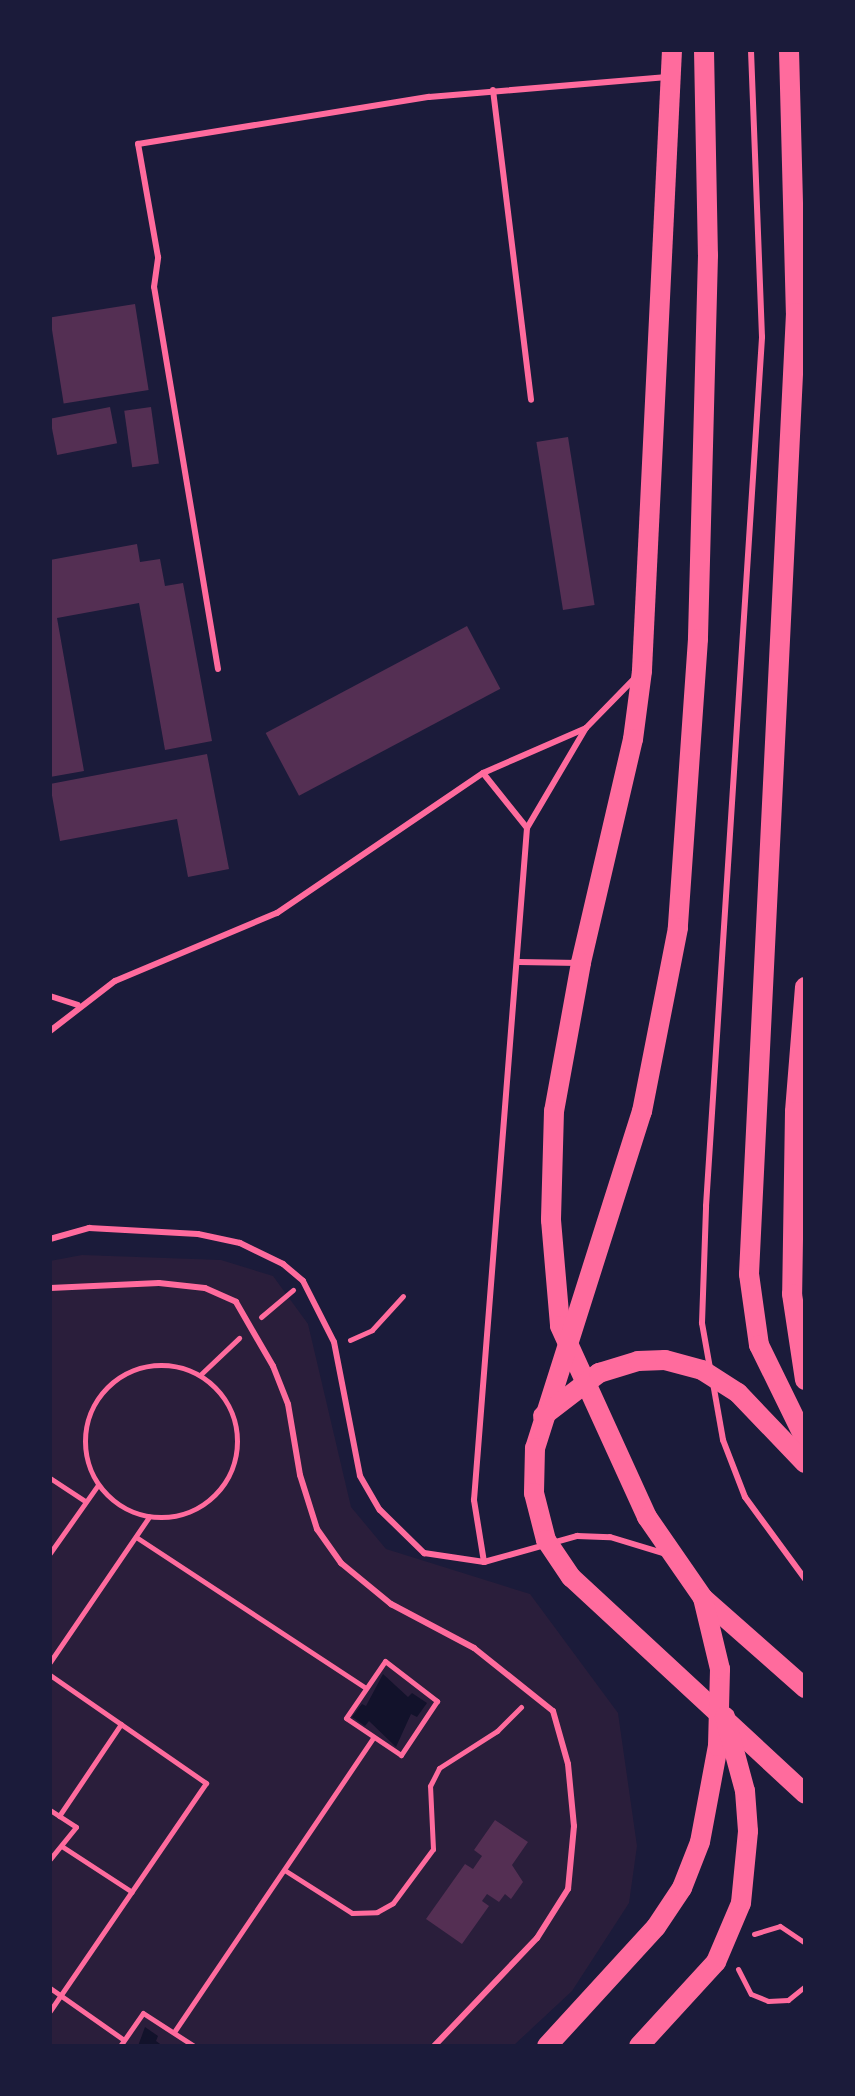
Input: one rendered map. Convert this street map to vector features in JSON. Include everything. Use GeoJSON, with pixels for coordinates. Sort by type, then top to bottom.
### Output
{"type":"FeatureCollection","features":[{"type":"Feature","properties":{"kind":"main road"},"geometry":{"type":"LineString","coordinates":[[672,50],[642,671],[630,754],[581,963],[554,1111],[551,1220],[560,1326],[647,1517],[703,1598],[805,1688]]}},
{"type":"Feature","properties":{"kind":"main road"},"geometry":{"type":"LineString","coordinates":[[704,50],[708,255],[695,720],[678,928],[642,1111],[543,1416],[535,1448],[534,1493],[541,1527],[556,1558],[805,1794]]}},
{"type":"Feature","properties":{"kind":"main road"},"geometry":{"type":"LineString","coordinates":[[789,50],[796,313],[749,1274],[759,1345],[805,1439]]}},
{"type":"Feature","properties":{"kind":"main road"},"geometry":{"type":"LineString","coordinates":[[805,987],[795,1112],[792,1294],[805,1380]]}},
{"type":"Feature","properties":{"kind":"main road"},"geometry":{"type":"LineString","coordinates":[[543,1416],[613,1367],[638,1361],[673,1362],[702,1370],[738,1393],[805,1463]]}},
{"type":"Feature","properties":{"kind":"main road"},"geometry":{"type":"LineString","coordinates":[[547,2046],[656,1927],[682,1888],[700,1842],[718,1746],[720,1669],[703,1598]]}},
{"type":"Feature","properties":{"kind":"main road"},"geometry":{"type":"LineString","coordinates":[[639,2046],[716,1962],[741,1903],[746,1804],[725,1717]]}},
{"type":"Feature","properties":{"kind":"lane"},"geometry":{"type":"LineString","coordinates":[[751,50],[762,337],[702,1323],[723,1440],[745,1497],[805,1579]]}},
{"type":"Feature","properties":{"kind":"lane"},"geometry":{"type":"LineString","coordinates":[[218,669],[154,287],[158,257],[138,144],[493,90],[670,77]]}},
{"type":"Feature","properties":{"kind":"lane"},"geometry":{"type":"LineString","coordinates":[[493,90],[531,400]]}},
{"type":"Feature","properties":{"kind":"lane"},"geometry":{"type":"LineString","coordinates":[[484,1562],[474,1500],[499,1149],[519,962],[527,828],[586,728],[642,671]]}},
{"type":"Feature","properties":{"kind":"lane"},"geometry":{"type":"LineString","coordinates":[[50,1031],[78,1005],[115,981],[277,913],[483,773],[586,728]]}},
{"type":"Feature","properties":{"kind":"lane"},"geometry":{"type":"LineString","coordinates":[[483,773],[527,828]]}},
{"type":"Feature","properties":{"kind":"lane"},"geometry":{"type":"LineString","coordinates":[[519,962],[581,963]]}},
{"type":"Feature","properties":{"kind":"lane"},"geometry":{"type":"LineString","coordinates":[[50,996],[78,1005]]}},
{"type":"Feature","properties":{"kind":"lane"},"geometry":{"type":"LineString","coordinates":[[50,1239],[89,1228],[198,1234],[240,1243],[283,1264],[303,1281],[334,1342],[360,1476],[380,1510],[424,1553],[484,1562],[577,1536],[610,1537],[674,1556]]}},
{"type":"Feature","properties":{"kind":"lane"},"geometry":{"type":"LineString","coordinates":[[50,1288],[159,1283],[205,1288],[236,1302],[273,1366],[288,1404],[300,1475],[317,1529],[341,1563],[391,1604],[474,1648],[553,1711],[568,1764],[574,1826],[568,1889],[537,1938],[434,2046]]}},
{"type":"Feature","properties":{"kind":"path"},"geometry":{"type":"LineString","coordinates":[[334,1342],[372,1330],[403,1296]]}},
{"type":"Feature","properties":{"kind":"path"},"geometry":{"type":"LineString","coordinates":[[150,1367],[181,1368],[200,1375],[216,1387],[235,1420],[233,1467],[204,1505],[178,1516],[149,1517],[112,1500],[98,1485],[85,1446],[93,1406],[121,1376],[150,1367]]}},
{"type":"Feature","properties":{"kind":"path"},"geometry":{"type":"LineString","coordinates":[[50,1478],[85,1501]]}},
{"type":"Feature","properties":{"kind":"path"},"geometry":{"type":"LineString","coordinates":[[50,1553],[98,1485]]}},
{"type":"Feature","properties":{"kind":"path"},"geometry":{"type":"LineString","coordinates":[[50,1662],[149,1517]]}},
{"type":"Feature","properties":{"kind":"path"},"geometry":{"type":"LineString","coordinates":[[136,1537],[366,1688]]}},
{"type":"Feature","properties":{"kind":"path"},"geometry":{"type":"LineString","coordinates":[[50,1643],[59,1649]]}},
{"type":"Feature","properties":{"kind":"path"},"geometry":{"type":"LineString","coordinates":[[385,1661],[437,1701],[401,1755],[346,1718],[366,1688],[385,1661]]}},
{"type":"Feature","properties":{"kind":"path"},"geometry":{"type":"LineString","coordinates":[[50,1675],[206,1783],[50,2011]]}},
{"type":"Feature","properties":{"kind":"path"},"geometry":{"type":"LineString","coordinates":[[286,1871],[352,1913],[377,1912],[393,1903],[433,1849],[430,1786],[439,1768],[497,1731],[532,1694]]}},
{"type":"Feature","properties":{"kind":"path"},"geometry":{"type":"LineString","coordinates":[[59,1816],[121,1724]]}},
{"type":"Feature","properties":{"kind":"path"},"geometry":{"type":"LineString","coordinates":[[174,2032],[374,1737]]}},
{"type":"Feature","properties":{"kind":"path"},"geometry":{"type":"LineString","coordinates":[[50,1810],[76,1827],[63,1847],[50,1859]]}},
{"type":"Feature","properties":{"kind":"path"},"geometry":{"type":"LineString","coordinates":[[63,1847],[132,1892]]}},
{"type":"Feature","properties":{"kind":"path"},"geometry":{"type":"LineString","coordinates":[[743,1942],[759,1929],[780,1926],[805,1943]]}},
{"type":"Feature","properties":{"kind":"path"},"geometry":{"type":"LineString","coordinates":[[737,1960],[739,1979],[751,1994],[768,2001],[788,2000],[804,1989]]}},
{"type":"Feature","properties":{"kind":"path"},"geometry":{"type":"LineString","coordinates":[[50,1988],[122,2043],[143,2013],[194,2046]]}},
{"type":"Feature","properties":{"kind":"shaded area"},"geometry":{"type":"Polygon","coordinates":[[[82,1255],[221,1260],[273,1276],[308,1324],[351,1507],[386,1549],[530,1594],[618,1713],[637,1846],[629,1903],[572,1991],[513,2046],[50,2046],[50,1261],[82,1255]]]}},
{"type":"Feature","properties":{"kind":"shaded area"},"geometry":{"type":"Polygon","coordinates":[[[383,1674],[408,1697],[412,1693],[427,1703],[417,1717],[411,1714],[396,1747],[369,1721],[365,1726],[352,1717],[362,1704],[366,1706],[383,1674]]]}},
{"type":"Feature","properties":{"kind":"shaded area"},"geometry":{"type":"Polygon","coordinates":[[[145,2027],[158,2036],[156,2041],[163,2046],[138,2046],[145,2027]]]}},
{"type":"Feature","properties":{"kind":"building"},"geometry":{"type":"Polygon","coordinates":[[[135,304],[149,390],[64,403],[50,317],[135,304]]]}},
{"type":"Feature","properties":{"kind":"building"},"geometry":{"type":"Polygon","coordinates":[[[110,407],[117,443],[57,455],[50,419],[110,407]]]}},
{"type":"Feature","properties":{"kind":"building"},"geometry":{"type":"Polygon","coordinates":[[[151,407],[159,463],[132,467],[124,411],[151,407]]]}},
{"type":"Feature","properties":{"kind":"building"},"geometry":{"type":"Polygon","coordinates":[[[568,437],[595,605],[563,610],[536,442],[568,437]]]}},
{"type":"Feature","properties":{"kind":"building"},"geometry":{"type":"Polygon","coordinates":[[[137,544],[140,562],[160,559],[165,586],[183,583],[212,741],[165,750],[139,603],[57,618],[84,771],[50,777],[50,560],[137,544]]]}},
{"type":"Feature","properties":{"kind":"building"},"geometry":{"type":"Polygon","coordinates":[[[467,626],[500,689],[299,796],[266,733],[467,626]]]}},
{"type":"Feature","properties":{"kind":"building"},"geometry":{"type":"Polygon","coordinates":[[[207,754],[229,869],[188,877],[177,819],[60,841],[50,784],[207,754]]]}},
{"type":"Feature","properties":{"kind":"building"},"geometry":{"type":"Polygon","coordinates":[[[495,1820],[528,1842],[512,1865],[523,1882],[511,1899],[505,1894],[499,1902],[487,1894],[482,1901],[489,1906],[462,1944],[426,1919],[465,1864],[473,1869],[482,1856],[474,1850],[495,1820]]]}}]}
